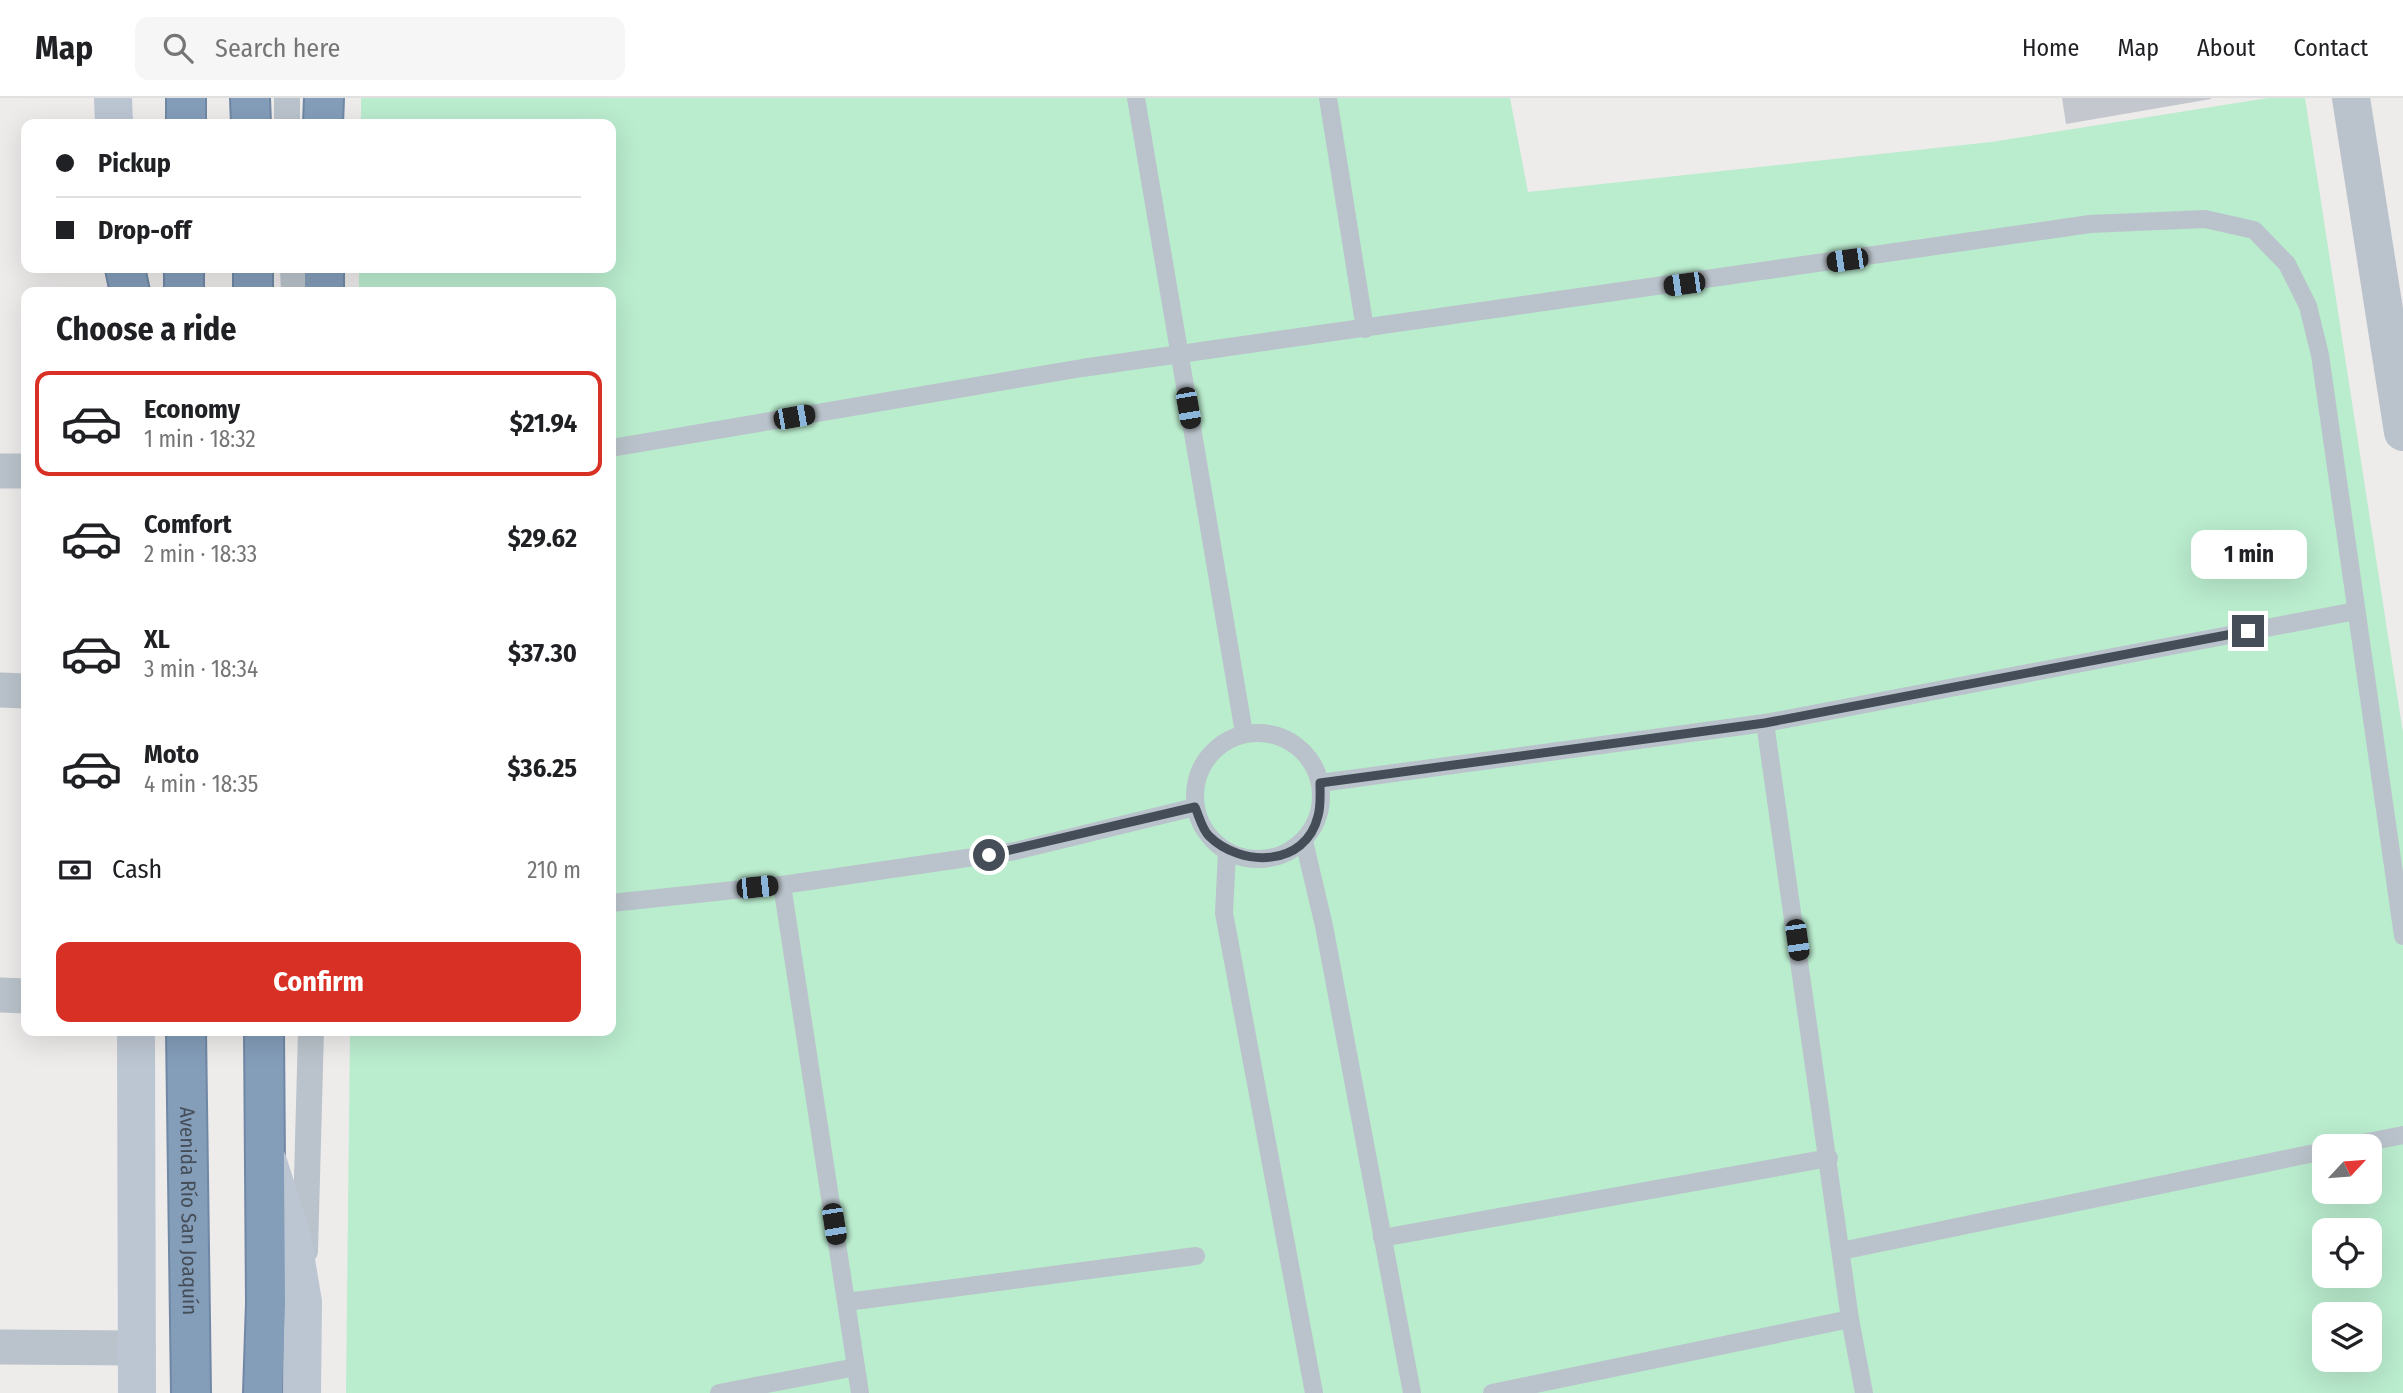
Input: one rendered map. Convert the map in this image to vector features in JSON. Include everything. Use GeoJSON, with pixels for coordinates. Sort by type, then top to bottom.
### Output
{"type":"FeatureCollection","features":[{"type":"Feature","properties":{"kind":"highway"},"geometry":{"type":"LineString","coordinates":[[186,98],[186,119]]}},
{"type":"Feature","properties":{"kind":"highway"},"geometry":{"type":"LineString","coordinates":[[250,98],[251,119]]}},
{"type":"Feature","properties":{"kind":"highway"},"geometry":{"type":"LineString","coordinates":[[324,98],[324,119]]}},
{"type":"Feature","properties":{"kind":"highway","name":"Avenida Río San Joaquín"},"geometry":{"type":"LineString","coordinates":[[186,1036],[191,1393]]}},
{"type":"Feature","properties":{"kind":"highway"},"geometry":{"type":"LineString","coordinates":[[263,1393],[264,1036]]}},
{"type":"Feature","properties":{"kind":"main road"},"geometry":{"type":"LineString","coordinates":[[113,98],[114,119]]}},
{"type":"Feature","properties":{"kind":"main road"},"geometry":{"type":"LineString","coordinates":[[136,1036],[137,1393]]}},
{"type":"Feature","properties":{"kind":"main road"},"geometry":{"type":"LineString","coordinates":[[265,1151],[292,1237],[303,1301],[302,1393]]}},
{"type":"Feature","properties":{"kind":"street"},"geometry":{"type":"LineString","coordinates":[[287,98],[287,119]]}},
{"type":"Feature","properties":{"kind":"street"},"geometry":{"type":"LineString","coordinates":[[2351,98],[2403,432]]}},
{"type":"Feature","properties":{"kind":"street"},"geometry":{"type":"LineString","coordinates":[[0,471],[21,471]]}},
{"type":"Feature","properties":{"kind":"street"},"geometry":{"type":"LineString","coordinates":[[0,690],[21,691]]}},
{"type":"Feature","properties":{"kind":"street"},"geometry":{"type":"LineString","coordinates":[[0,995],[21,996]]}},
{"type":"Feature","properties":{"kind":"street"},"geometry":{"type":"LineString","coordinates":[[303,1301],[311,1036]]}},
{"type":"Feature","properties":{"kind":"street"},"geometry":{"type":"LineString","coordinates":[[0,1347],[138,1348]]}},
{"type":"Feature","properties":{"kind":"lane"},"geometry":{"type":"LineString","coordinates":[[1136,98],[1244,733]]}},
{"type":"Feature","properties":{"kind":"lane"},"geometry":{"type":"LineString","coordinates":[[1328,98],[1365,329]]}},
{"type":"Feature","properties":{"kind":"lane"},"geometry":{"type":"LineString","coordinates":[[616,447],[1179,354],[2090,224],[2205,219],[2254,230],[2287,264],[2308,306],[2320,355],[2403,936]]}},
{"type":"Feature","properties":{"kind":"lane"},"geometry":{"type":"LineString","coordinates":[[1320,783],[1765,723],[2356,611]]}},
{"type":"Feature","properties":{"kind":"lane"},"geometry":{"type":"LineString","coordinates":[[1765,723],[1850,1319],[1864,1393]]}},
{"type":"Feature","properties":{"kind":"lane"},"geometry":{"type":"LineString","coordinates":[[1244,733],[1269,733],[1292,743],[1311,760],[1320,783],[1318,817],[1304,841],[1281,856],[1254,860],[1227,852],[1206,834],[1195,807],[1195,783],[1205,760],[1222,743],[1244,733]]}},
{"type":"Feature","properties":{"kind":"lane"},"geometry":{"type":"LineString","coordinates":[[616,902],[782,885],[1015,852],[1195,807]]}},
{"type":"Feature","properties":{"kind":"lane"},"geometry":{"type":"LineString","coordinates":[[1304,841],[1324,926],[1412,1393]]}},
{"type":"Feature","properties":{"kind":"lane"},"geometry":{"type":"LineString","coordinates":[[1227,852],[1224,914],[1314,1393]]}},
{"type":"Feature","properties":{"kind":"lane"},"geometry":{"type":"LineString","coordinates":[[782,885],[860,1393]]}},
{"type":"Feature","properties":{"kind":"lane"},"geometry":{"type":"LineString","coordinates":[[2382,1139],[2403,1135]]}},
{"type":"Feature","properties":{"kind":"lane"},"geometry":{"type":"LineString","coordinates":[[1841,1251],[2312,1153]]}},
{"type":"Feature","properties":{"kind":"lane"},"geometry":{"type":"LineString","coordinates":[[1382,1238],[1829,1157]]}},
{"type":"Feature","properties":{"kind":"lane"},"geometry":{"type":"LineString","coordinates":[[846,1302],[1196,1256]]}},
{"type":"Feature","properties":{"kind":"lane"},"geometry":{"type":"LineString","coordinates":[[1492,1393],[1850,1319]]}},
{"type":"Feature","properties":{"kind":"lane"},"geometry":{"type":"LineString","coordinates":[[719,1393],[856,1367]]}},
{"type":"Feature","properties":{"kind":"green space"},"geometry":{"type":"Polygon","coordinates":[[[361,98],[1510,98],[1528,192],[1991,142],[2268,98],[2305,98],[2403,733],[2403,1393],[346,1393],[350,1036],[616,1036],[616,287],[359,287],[359,273],[616,273],[616,119],[361,119],[361,98]]]}},
{"type":"Feature","properties":{"kind":"building"},"geometry":{"type":"Polygon","coordinates":[[[2062,98],[2211,98],[2211,99],[2066,124],[2062,98]]]}},
{"type":"Feature","properties":{"kind":"route"},"geometry":{"type":"LineString","coordinates":[[989,855],[1015,852],[1195,807],[1206,834],[1227,852],[1254,860],[1281,856],[1304,841],[1318,817],[1320,783],[1765,723],[2248,631]]}}]}
